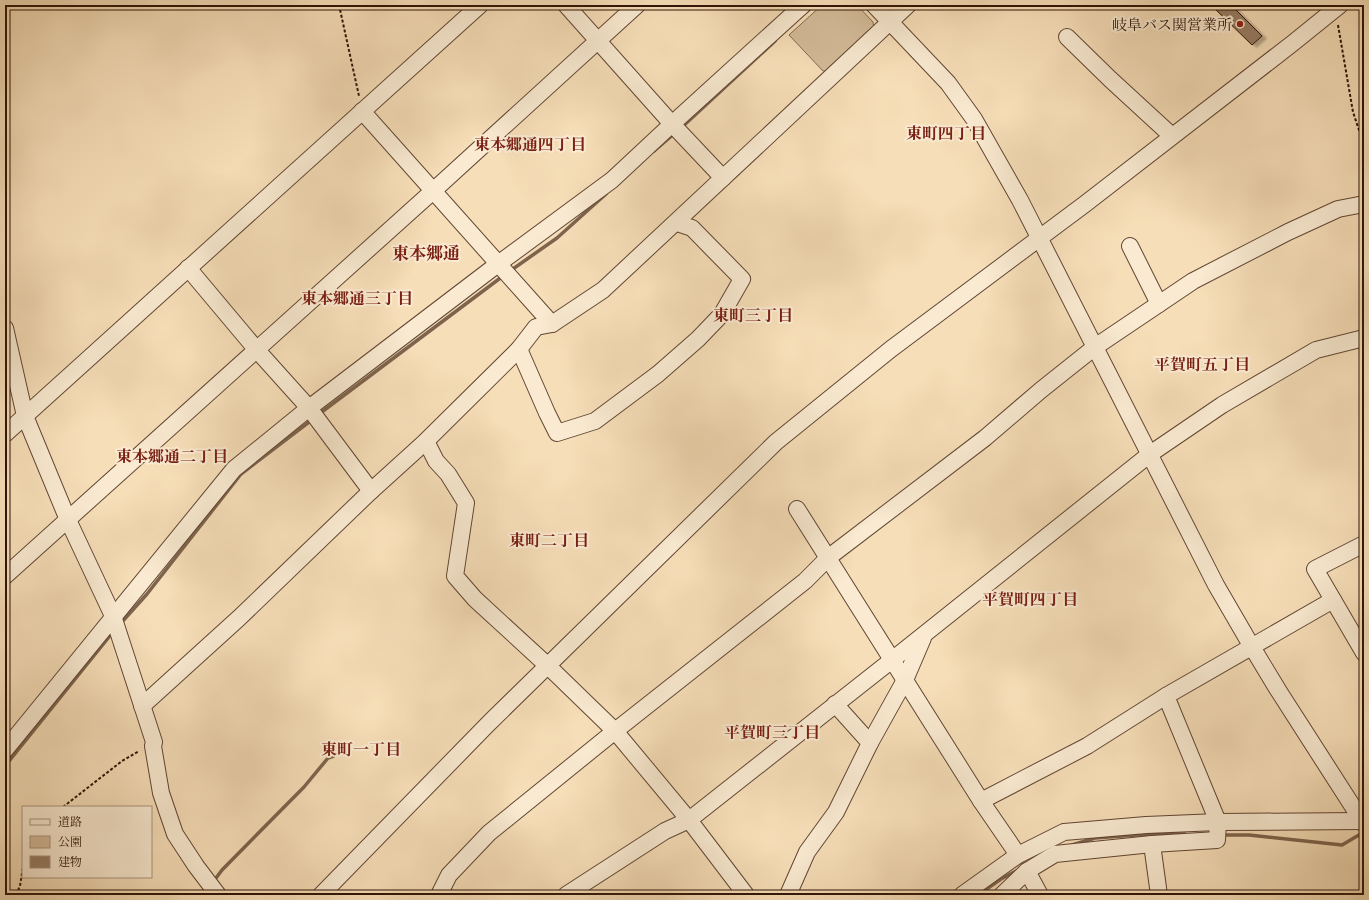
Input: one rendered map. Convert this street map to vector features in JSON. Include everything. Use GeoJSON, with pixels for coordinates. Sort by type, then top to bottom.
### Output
{"type":"FeatureCollection","features":[{"type":"Feature","properties":{"kind":"street"},"geometry":{"type":"LineString","coordinates":[[5,434],[480,5]]}},
{"type":"Feature","properties":{"kind":"street"},"geometry":{"type":"LineString","coordinates":[[566,5],[672,124],[723,178]]}},
{"type":"Feature","properties":{"kind":"street"},"geometry":{"type":"LineString","coordinates":[[5,576],[433,191],[637,5]]}},
{"type":"Feature","properties":{"kind":"street"},"geometry":{"type":"LineString","coordinates":[[5,750],[234,469],[309,408],[498,264],[612,180],[802,5]]}},
{"type":"Feature","properties":{"kind":"street"},"geometry":{"type":"LineString","coordinates":[[874,5],[948,83],[974,119],[1020,200],[1216,585],[1252,647],[1363,824]]}},
{"type":"Feature","properties":{"kind":"street"},"geometry":{"type":"LineString","coordinates":[[142,706],[239,618],[371,491],[424,443],[519,349],[536,327],[552,324],[603,290],[677,223],[908,5]]}},
{"type":"Feature","properties":{"kind":"street"},"geometry":{"type":"LineString","coordinates":[[321,895],[489,723],[776,442],[891,349],[1040,239],[1338,7]]}},
{"type":"Feature","properties":{"kind":"street"},"geometry":{"type":"LineString","coordinates":[[1067,37],[1172,136]]}},
{"type":"Feature","properties":{"kind":"street"},"geometry":{"type":"LineString","coordinates":[[362,111],[552,324]]}},
{"type":"Feature","properties":{"kind":"street"},"geometry":{"type":"LineString","coordinates":[[439,895],[449,875],[489,833],[805,581],[828,557],[985,438],[1041,390],[1095,347],[1193,281],[1338,208],[1364,204]]}},
{"type":"Feature","properties":{"kind":"street"},"geometry":{"type":"LineString","coordinates":[[519,349],[547,413],[558,433],[594,421],[658,374],[698,339],[722,314],[742,279],[692,228],[677,223]]}},
{"type":"Feature","properties":{"kind":"street"},"geometry":{"type":"LineString","coordinates":[[1130,246],[1159,304]]}},
{"type":"Feature","properties":{"kind":"street"},"geometry":{"type":"LineString","coordinates":[[188,268],[256,349],[309,408],[371,491]]}},
{"type":"Feature","properties":{"kind":"street"},"geometry":{"type":"LineString","coordinates":[[5,328],[25,416],[68,520],[114,617],[153,744],[161,793],[175,834],[196,866],[218,895]]}},
{"type":"Feature","properties":{"kind":"street"},"geometry":{"type":"LineString","coordinates":[[566,895],[666,831],[689,820],[924,635],[1150,454],[1222,405],[1316,350],[1364,338]]}},
{"type":"Feature","properties":{"kind":"street"},"geometry":{"type":"LineString","coordinates":[[424,443],[429,447],[436,461],[448,474],[466,503],[455,576],[475,599],[548,666],[615,731],[689,820],[746,895]]}},
{"type":"Feature","properties":{"kind":"street"},"geometry":{"type":"LineString","coordinates":[[797,509],[982,801],[1018,855]]}},
{"type":"Feature","properties":{"kind":"street"},"geometry":{"type":"LineString","coordinates":[[1362,644],[1333,600],[1315,569],[1364,544]]}},
{"type":"Feature","properties":{"kind":"street"},"geometry":{"type":"LineString","coordinates":[[982,801],[1087,746],[1166,696],[1333,600]]}},
{"type":"Feature","properties":{"kind":"street"},"geometry":{"type":"LineString","coordinates":[[788,895],[807,852],[836,812],[870,743],[905,680],[924,635]]}},
{"type":"Feature","properties":{"kind":"street"},"geometry":{"type":"LineString","coordinates":[[1002,895],[1027,871],[1055,854],[1152,844],[1218,840],[1218,822],[1166,696]]}},
{"type":"Feature","properties":{"kind":"street"},"geometry":{"type":"LineString","coordinates":[[835,704],[870,743]]}},
{"type":"Feature","properties":{"kind":"street"},"geometry":{"type":"LineString","coordinates":[[962,895],[1018,855],[1064,832],[1146,825],[1218,822],[1363,824]]}},
{"type":"Feature","properties":{"kind":"street"},"geometry":{"type":"LineString","coordinates":[[1152,844],[1159,895]]}},
{"type":"Feature","properties":{"kind":"street"},"geometry":{"type":"LineString","coordinates":[[1027,871],[1040,895]]}},
{"type":"Feature","properties":{"kind":"path"},"geometry":{"type":"LineString","coordinates":[[339,5],[362,111]]}},
{"type":"Feature","properties":{"kind":"path"},"geometry":{"type":"LineString","coordinates":[[1338,7],[1339,40],[1353,112],[1364,145]]}},
{"type":"Feature","properties":{"kind":"path"},"geometry":{"type":"LineString","coordinates":[[64,806],[122,761],[153,744]]}},
{"type":"Feature","properties":{"kind":"path"},"geometry":{"type":"LineString","coordinates":[[16,895],[20,886],[22,873]]}},
{"type":"Feature","properties":{"kind":"green space"},"geometry":{"type":"Polygon","coordinates":[[[822,5],[857,5],[873,22],[874,29],[829,71],[823,71],[789,35],[822,5]]]}},
{"type":"Feature","properties":{"kind":"building","name":"岐阜バス関営業所"},"geometry":{"type":"Polygon","coordinates":[[[1211,5],[1231,5],[1262,36],[1252,45],[1211,5]]]}},
{"type":"Feature","properties":{"kind":"waterway"},"geometry":{"type":"LineString","coordinates":[[806,12],[814,5]]}},
{"type":"Feature","properties":{"kind":"waterway"},"geometry":{"type":"LineString","coordinates":[[681,128],[775,41]]}},
{"type":"Feature","properties":{"kind":"waterway"},"geometry":{"type":"LineString","coordinates":[[654,151],[675,133]]}},
{"type":"Feature","properties":{"kind":"waterway"},"geometry":{"type":"LineString","coordinates":[[510,271],[557,238],[606,194]]}},
{"type":"Feature","properties":{"kind":"waterway"},"geometry":{"type":"LineString","coordinates":[[319,414],[503,276]]}},
{"type":"Feature","properties":{"kind":"waterway"},"geometry":{"type":"LineString","coordinates":[[121,623],[147,594],[241,474],[313,419]]}},
{"type":"Feature","properties":{"kind":"waterway"},"geometry":{"type":"LineString","coordinates":[[5,766],[113,632]]}},
{"type":"Feature","properties":{"kind":"waterway"},"geometry":{"type":"LineString","coordinates":[[213,882],[222,870],[304,787],[328,758],[334,756]]}},
{"type":"Feature","properties":{"kind":"waterway"},"geometry":{"type":"LineString","coordinates":[[1221,835],[1249,835],[1342,845],[1364,832]]}},
{"type":"Feature","properties":{"kind":"waterway"},"geometry":{"type":"LineString","coordinates":[[1072,845],[1095,838],[1150,834],[1185,834]]}},
{"type":"Feature","properties":{"kind":"waterway"},"geometry":{"type":"LineString","coordinates":[[978,895],[1001,879],[1018,870]]}},
{"type":"Feature","properties":{"kind":"waterway"},"geometry":{"type":"LineString","coordinates":[[200,895],[207,888]]}},
{"type":"Feature","properties":{"kind":"place","name":"岐阜バス関営業所"},"geometry":{"type":"Point","coordinates":[1240,24]}},
{"type":"Feature","properties":{"kind":"district","name":"東町四丁目"},"geometry":{"type":"Point","coordinates":[946,133]}},
{"type":"Feature","properties":{"kind":"district","name":"東本郷通四丁目"},"geometry":{"type":"Point","coordinates":[530,144]}},
{"type":"Feature","properties":{"kind":"district","name":"東本郷通"},"geometry":{"type":"Point","coordinates":[426,253]}},
{"type":"Feature","properties":{"kind":"district","name":"東本郷通三丁目"},"geometry":{"type":"Point","coordinates":[357,298]}},
{"type":"Feature","properties":{"kind":"district","name":"東町三丁目"},"geometry":{"type":"Point","coordinates":[753,315]}},
{"type":"Feature","properties":{"kind":"district","name":"平賀町五丁目"},"geometry":{"type":"Point","coordinates":[1202,364]}},
{"type":"Feature","properties":{"kind":"district","name":"東本郷通二丁目"},"geometry":{"type":"Point","coordinates":[172,456]}},
{"type":"Feature","properties":{"kind":"district","name":"東町二丁目"},"geometry":{"type":"Point","coordinates":[549,540]}},
{"type":"Feature","properties":{"kind":"district","name":"平賀町四丁目"},"geometry":{"type":"Point","coordinates":[1030,599]}},
{"type":"Feature","properties":{"kind":"district","name":"平賀町三丁目"},"geometry":{"type":"Point","coordinates":[772,732]}},
{"type":"Feature","properties":{"kind":"district","name":"東町一丁目"},"geometry":{"type":"Point","coordinates":[361,749]}}]}
